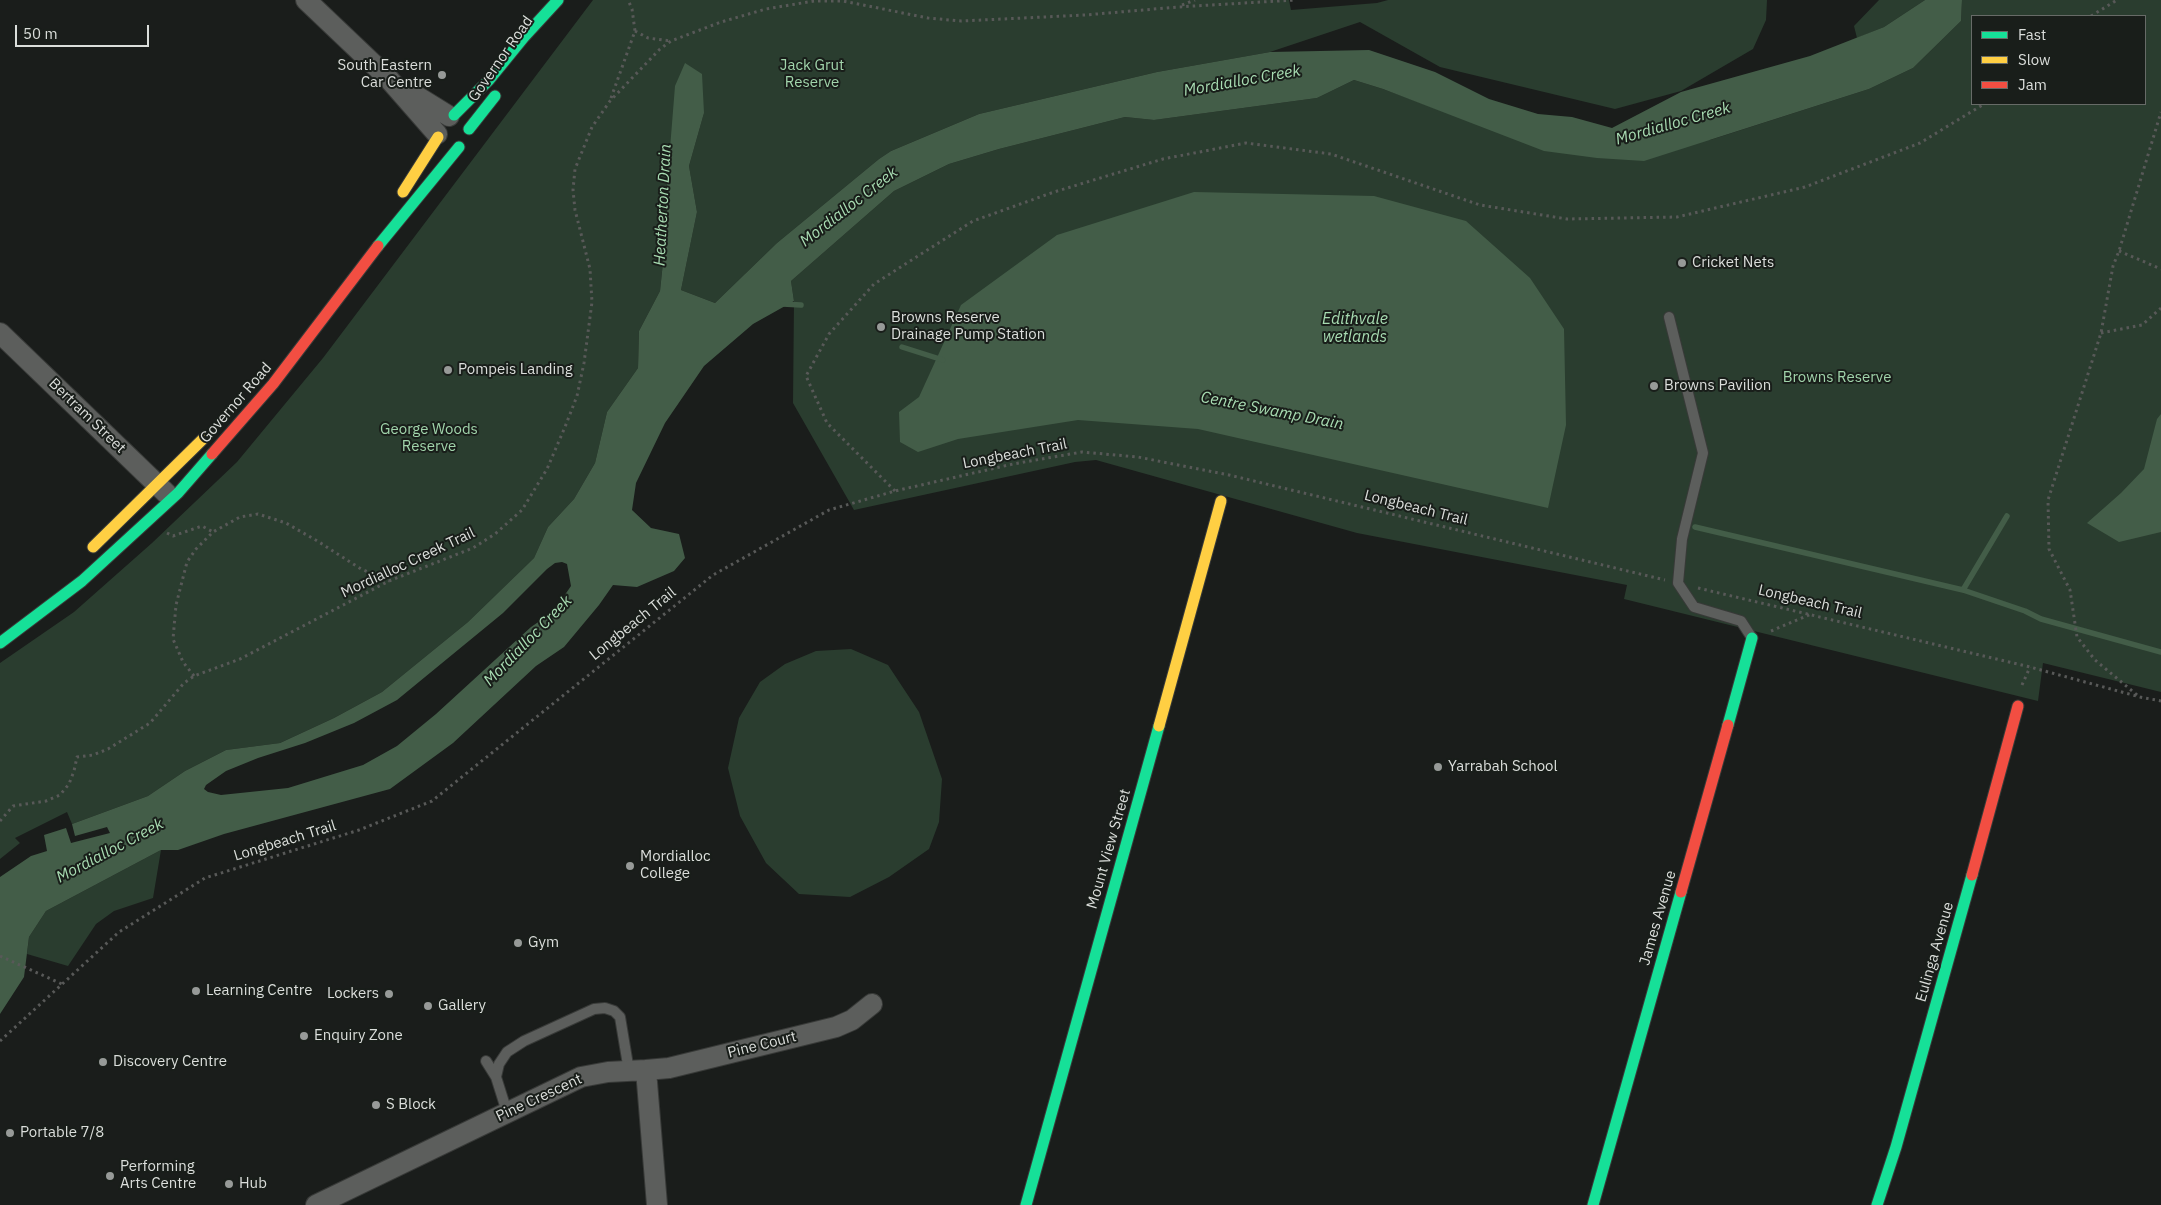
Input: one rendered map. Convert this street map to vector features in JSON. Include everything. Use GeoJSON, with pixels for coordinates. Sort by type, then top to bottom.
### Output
{"type":"FeatureCollection","features":[{"type":"Feature","properties":{"kind":"street"},"geometry":{"type":"LineString","coordinates":[[306,0],[388,78],[440,141],[448,147],[459,147],[466,142],[469,129],[464,119],[451,116],[388,78]]}},
{"type":"Feature","properties":{"kind":"street","name":"Governor Road"},"geometry":{"type":"LineString","coordinates":[[528,50],[554,2]]}},
{"type":"Feature","properties":{"kind":"street","name":"Governor Road"},"geometry":{"type":"LineString","coordinates":[[451,116],[473,98],[554,2]]}},
{"type":"Feature","properties":{"kind":"street","name":"Governor Road"},"geometry":{"type":"LineString","coordinates":[[469,129],[504,84]]}},
{"type":"Feature","properties":{"kind":"street"},"geometry":{"type":"LineString","coordinates":[[396,201],[408,186],[437,136],[441,121],[451,116]]}},
{"type":"Feature","properties":{"kind":"street","name":"Governor Road"},"geometry":{"type":"LineString","coordinates":[[0,643],[82,581],[172,499],[273,384],[373,253],[459,147]]}},
{"type":"Feature","properties":{"kind":"street","name":"Bertram Street"},"geometry":{"type":"LineString","coordinates":[[0,333],[172,499]]}},
{"type":"Feature","properties":{"kind":"street","name":"Governor Road"},"geometry":{"type":"LineString","coordinates":[[87,552],[158,484],[215,425]]}},
{"type":"Feature","properties":{"kind":"street","name":"Mount View Street"},"geometry":{"type":"LineString","coordinates":[[1026,1205],[1221,502]]}},
{"type":"Feature","properties":{"kind":"street","name":"James Avenue"},"geometry":{"type":"LineString","coordinates":[[1593,1205],[1752,638]]}},
{"type":"Feature","properties":{"kind":"street","name":"Eulinga Avenue"},"geometry":{"type":"LineString","coordinates":[[1877,1205],[1898,1138],[2018,706]]}},
{"type":"Feature","properties":{"kind":"street","name":"Pine Court"},"geometry":{"type":"LineString","coordinates":[[637,1070],[669,1068],[836,1027],[852,1020],[872,1004]]}},
{"type":"Feature","properties":{"kind":"street"},"geometry":{"type":"LineString","coordinates":[[637,1070],[657,1205]]}},
{"type":"Feature","properties":{"kind":"street","name":"Pine Crescent"},"geometry":{"type":"LineString","coordinates":[[316,1205],[581,1077],[637,1070]]}},
{"type":"Feature","properties":{"kind":"lane"},"geometry":{"type":"LineString","coordinates":[[1669,317],[1703,453],[1682,540],[1680,587],[1694,607],[1741,621],[1752,638]]}},
{"type":"Feature","properties":{"kind":"lane"},"geometry":{"type":"LineString","coordinates":[[496,1077],[499,1064],[507,1052],[524,1041],[594,1009],[605,1008],[614,1011],[620,1017],[637,1070]]}},
{"type":"Feature","properties":{"kind":"lane"},"geometry":{"type":"LineString","coordinates":[[486,1061],[496,1077],[507,1112]]}},
{"type":"Feature","properties":{"kind":"path"},"geometry":{"type":"LineString","coordinates":[[610,101],[635,30],[632,9],[628,0]]}},
{"type":"Feature","properties":{"kind":"path"},"geometry":{"type":"LineString","coordinates":[[1178,7],[1195,0]]}},
{"type":"Feature","properties":{"kind":"path","name":"Mordialloc Creek Trail"},"geometry":{"type":"LineString","coordinates":[[0,821],[13,806],[46,801],[60,795],[69,784],[77,758],[93,755],[108,749],[150,722],[184,683],[194,676],[240,659],[389,581],[451,558],[495,534],[522,510],[547,469],[576,396],[584,363],[592,302],[590,269],[574,210],[572,190],[575,169],[592,127],[610,101],[646,63],[672,41],[721,22],[766,9],[814,1],[844,1],[928,18],[961,21],[1085,15],[1295,0]]}},
{"type":"Feature","properties":{"kind":"path"},"geometry":{"type":"LineString","coordinates":[[2093,15],[2117,0]]}},
{"type":"Feature","properties":{"kind":"path"},"geometry":{"type":"LineString","coordinates":[[635,30],[648,38],[672,41]]}},
{"type":"Feature","properties":{"kind":"path"},"geometry":{"type":"LineString","coordinates":[[895,491],[827,423],[806,376],[829,334],[874,284],[973,221],[1054,192],[1163,159],[1246,143],[1331,154],[1480,205],[1567,219],[1677,217],[1805,187],[1920,143],[1982,105]]}},
{"type":"Feature","properties":{"kind":"path"},"geometry":{"type":"LineString","coordinates":[[2140,698],[2095,660],[2077,637],[2070,590],[2049,549],[2048,500],[2102,333],[2112,266],[2119,251],[2161,112]]}},
{"type":"Feature","properties":{"kind":"path"},"geometry":{"type":"LineString","coordinates":[[2119,251],[2161,269]]}},
{"type":"Feature","properties":{"kind":"path"},"geometry":{"type":"LineString","coordinates":[[2102,333],[2142,325],[2161,308]]}},
{"type":"Feature","properties":{"kind":"path","name":"Longbeach Trail"},"geometry":{"type":"LineString","coordinates":[[0,1041],[120,932],[205,878],[359,830],[432,801],[712,575],[829,510],[895,491],[1013,464],[1082,452],[1138,457],[1229,475],[1680,587],[1812,614],[2030,667],[2140,698],[2161,701]]}},
{"type":"Feature","properties":{"kind":"path"},"geometry":{"type":"LineString","coordinates":[[194,676],[183,662],[173,639],[176,605],[187,562],[196,549],[213,532],[240,517],[258,514],[286,523],[361,569],[389,581]]}},
{"type":"Feature","properties":{"kind":"path"},"geometry":{"type":"LineString","coordinates":[[1752,638],[1812,614]]}},
{"type":"Feature","properties":{"kind":"path"},"geometry":{"type":"LineString","coordinates":[[0,956],[62,984]]}},
{"type":"Feature","properties":{"kind":"green space"},"geometry":{"type":"Polygon","coordinates":[[[593,0],[1289,0],[1291,10],[1377,3],[1388,0],[1767,0],[1766,20],[1753,49],[1681,91],[1615,109],[1440,67],[1360,22],[1270,52],[1157,72],[979,114],[891,151],[879,159],[777,243],[715,303],[681,290],[697,212],[689,166],[704,113],[667,186],[667,224],[660,291],[639,331],[638,368],[607,412],[595,463],[574,499],[548,527],[534,558],[468,622],[382,692],[334,718],[280,743],[226,750],[185,771],[148,796],[72,824],[67,812],[15,838],[20,843],[0,859],[0,663],[74,612],[152,543],[237,462],[323,358],[593,0]]]}},
{"type":"Feature","properties":{"kind":"green space"},"geometry":{"type":"Polygon","coordinates":[[[1879,0],[1925,0],[1884,27],[1857,38],[1854,26],[1879,0]]]}},
{"type":"Feature","properties":{"kind":"green space","name":"Browns Reserve"},"geometry":{"type":"Polygon","coordinates":[[[1962,0],[2161,0],[2161,692],[2043,663],[2038,701],[1624,599],[1627,585],[1357,533],[1096,460],[1075,462],[854,510],[793,403],[794,301],[791,281],[894,191],[949,164],[999,149],[1125,117],[1154,120],[1317,98],[1354,80],[1453,115],[1710,140],[1869,89],[1913,68],[1961,21],[1962,0]]]}},
{"type":"Feature","properties":{"kind":"green space"},"geometry":{"type":"Polygon","coordinates":[[[851,649],[888,665],[919,712],[942,779],[939,822],[929,849],[889,877],[850,897],[799,894],[766,863],[740,816],[728,768],[739,718],[760,682],[785,664],[816,651],[851,649]]]}},
{"type":"Feature","properties":{"kind":"green space"},"geometry":{"type":"Polygon","coordinates":[[[161,850],[153,898],[114,911],[96,924],[68,966],[27,954],[29,937],[46,911],[161,850]]]}},
{"type":"Feature","properties":{"kind":"water","name":"Mordialloc Creek"},"geometry":{"type":"Polygon","coordinates":[[[1925,0],[1962,0],[1961,21],[1913,68],[1869,89],[1644,161],[1597,158],[1544,151],[1383,89],[1354,80],[1317,98],[1154,120],[1125,117],[999,149],[949,164],[894,191],[791,281],[794,301],[753,324],[704,366],[665,423],[636,483],[632,510],[651,528],[679,534],[685,558],[674,571],[637,587],[613,585],[564,647],[536,666],[453,743],[390,789],[224,834],[178,850],[161,850],[46,911],[29,937],[24,977],[0,1014],[0,877],[31,856],[47,851],[44,835],[66,828],[71,843],[110,833],[107,827],[75,836],[72,824],[148,796],[185,771],[226,750],[280,743],[334,718],[382,692],[468,622],[534,558],[548,527],[574,499],[595,463],[607,412],[638,368],[639,331],[660,291],[667,224],[667,186],[675,86],[685,63],[702,74],[704,113],[689,166],[697,212],[681,290],[715,303],[777,243],[879,159],[891,151],[979,114],[1157,72],[1270,52],[1369,50],[1435,72],[1489,99],[1538,114],[1572,117],[1612,128],[1681,92],[1810,56],[1884,27],[1925,0]],[[562,562],[555,563],[547,569],[503,613],[397,700],[354,723],[305,743],[258,758],[226,771],[206,785],[204,789],[221,795],[288,788],[363,765],[397,746],[436,714],[531,627],[553,612],[571,586],[567,564],[562,562]]]}},
{"type":"Feature","properties":{"kind":"water","name":"Edithvale wetlands"},"geometry":{"type":"Polygon","coordinates":[[[1194,192],[1374,196],[1466,221],[1530,278],[1564,329],[1566,425],[1548,508],[1198,429],[1078,420],[958,439],[918,452],[900,442],[899,412],[919,397],[961,305],[1057,235],[1194,192]]]}},
{"type":"Feature","properties":{"kind":"water"},"geometry":{"type":"Polygon","coordinates":[[[2161,414],[2161,532],[2119,542],[2087,523],[2121,493],[2144,469],[2157,419],[2161,414]]]}},
{"type":"Feature","properties":{"kind":"waterway"},"geometry":{"type":"LineString","coordinates":[[783,304],[801,305]]}},
{"type":"Feature","properties":{"kind":"waterway","name":"Centre Swamp Drain"},"geometry":{"type":"LineString","coordinates":[[902,347],[943,360]]}},
{"type":"Feature","properties":{"kind":"waterway"},"geometry":{"type":"LineString","coordinates":[[1963,590],[2007,516]]}},
{"type":"Feature","properties":{"kind":"waterway"},"geometry":{"type":"LineString","coordinates":[[1695,527],[1963,590],[2025,611],[2041,619],[2161,652]]}},
{"type":"Feature","properties":{"kind":"traffic: fast"},"geometry":{"type":"LineString","coordinates":[[454,115],[489,80],[524,37],[558,0]]}},
{"type":"Feature","properties":{"kind":"traffic: fast"},"geometry":{"type":"LineString","coordinates":[[469,129],[495,96]]}},
{"type":"Feature","properties":{"kind":"traffic: fast"},"geometry":{"type":"LineString","coordinates":[[378,246],[459,147]]}},
{"type":"Feature","properties":{"kind":"traffic: fast"},"geometry":{"type":"LineString","coordinates":[[0,643],[82,581],[178,493],[212,454]]}},
{"type":"Feature","properties":{"kind":"traffic: fast"},"geometry":{"type":"LineString","coordinates":[[1728,725],[1752,638]]}},
{"type":"Feature","properties":{"kind":"traffic: fast"},"geometry":{"type":"LineString","coordinates":[[1026,1205],[1159,726]]}},
{"type":"Feature","properties":{"kind":"traffic: fast"},"geometry":{"type":"LineString","coordinates":[[1877,1205],[1896,1147],[1972,875]]}},
{"type":"Feature","properties":{"kind":"traffic: fast"},"geometry":{"type":"LineString","coordinates":[[1593,1205],[1681,892]]}},
{"type":"Feature","properties":{"kind":"traffic: slow"},"geometry":{"type":"LineString","coordinates":[[403,192],[438,137]]}},
{"type":"Feature","properties":{"kind":"traffic: slow"},"geometry":{"type":"LineString","coordinates":[[93,547],[205,437]]}},
{"type":"Feature","properties":{"kind":"traffic: slow"},"geometry":{"type":"LineString","coordinates":[[1159,726],[1221,501]]}},
{"type":"Feature","properties":{"kind":"traffic: jam"},"geometry":{"type":"LineString","coordinates":[[212,454],[273,384],[378,246]]}},
{"type":"Feature","properties":{"kind":"traffic: jam"},"geometry":{"type":"LineString","coordinates":[[1972,875],[2018,706]]}},
{"type":"Feature","properties":{"kind":"traffic: jam"},"geometry":{"type":"LineString","coordinates":[[1681,892],[1728,725]]}},
{"type":"Feature","properties":{"kind":"place","name":"South Eastern Car Centre"},"geometry":{"type":"Point","coordinates":[442,75]}},
{"type":"Feature","properties":{"kind":"place","name":"Cricket Nets"},"geometry":{"type":"Point","coordinates":[1682,263]}},
{"type":"Feature","properties":{"kind":"place","name":"Browns Reserve Drainage Pump Station"},"geometry":{"type":"Point","coordinates":[881,327]}},
{"type":"Feature","properties":{"kind":"place","name":"Pompeis Landing"},"geometry":{"type":"Point","coordinates":[448,370]}},
{"type":"Feature","properties":{"kind":"place","name":"Browns Pavilion"},"geometry":{"type":"Point","coordinates":[1654,386]}},
{"type":"Feature","properties":{"kind":"place","name":"Yarrabah School"},"geometry":{"type":"Point","coordinates":[1438,767]}},
{"type":"Feature","properties":{"kind":"place","name":"Mordialloc College"},"geometry":{"type":"Point","coordinates":[630,866]}},
{"type":"Feature","properties":{"kind":"place","name":"Gym"},"geometry":{"type":"Point","coordinates":[518,943]}},
{"type":"Feature","properties":{"kind":"place","name":"Learning Centre"},"geometry":{"type":"Point","coordinates":[196,991]}},
{"type":"Feature","properties":{"kind":"place","name":"Lockers"},"geometry":{"type":"Point","coordinates":[389,994]}},
{"type":"Feature","properties":{"kind":"place","name":"Gallery"},"geometry":{"type":"Point","coordinates":[428,1006]}},
{"type":"Feature","properties":{"kind":"place","name":"Enquiry Zone"},"geometry":{"type":"Point","coordinates":[304,1036]}},
{"type":"Feature","properties":{"kind":"place","name":"Discovery Centre"},"geometry":{"type":"Point","coordinates":[103,1062]}},
{"type":"Feature","properties":{"kind":"place","name":"S Block"},"geometry":{"type":"Point","coordinates":[376,1105]}},
{"type":"Feature","properties":{"kind":"place","name":"Portable 7/8"},"geometry":{"type":"Point","coordinates":[10,1133]}},
{"type":"Feature","properties":{"kind":"place","name":"Performing Arts Centre"},"geometry":{"type":"Point","coordinates":[110,1176]}},
{"type":"Feature","properties":{"kind":"place","name":"Hub"},"geometry":{"type":"Point","coordinates":[229,1184]}},
{"type":"Feature","properties":{"kind":"park label","name":"Jack Grut Reserve"},"geometry":{"type":"Point","coordinates":[812,74]}},
{"type":"Feature","properties":{"kind":"park label","name":"George Woods Reserve"},"geometry":{"type":"Point","coordinates":[429,438]}},
{"type":"Feature","properties":{"kind":"water label","name":"Heatherton Drain"},"geometry":{"type":"Point","coordinates":[663,205]}}]}
